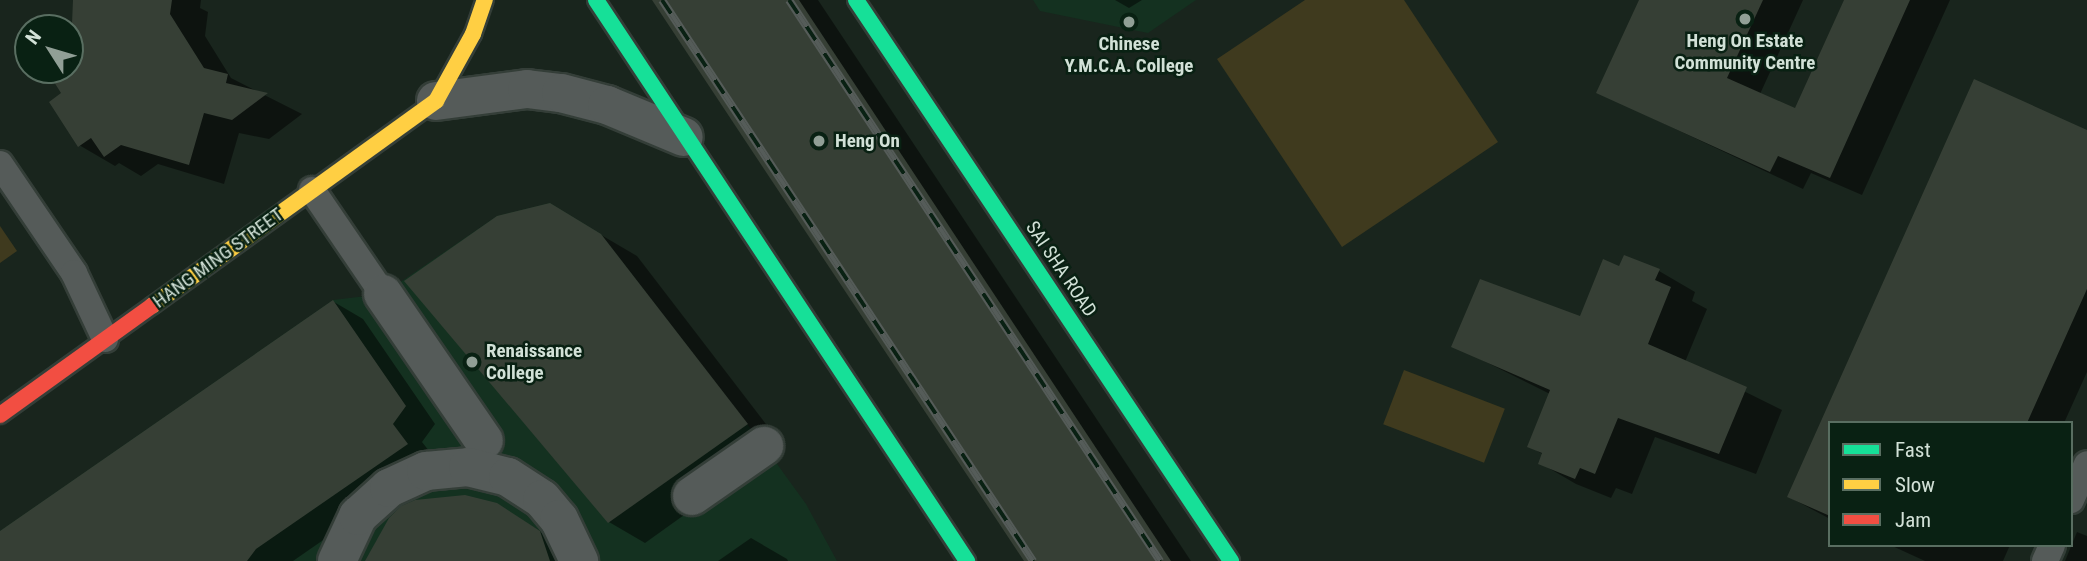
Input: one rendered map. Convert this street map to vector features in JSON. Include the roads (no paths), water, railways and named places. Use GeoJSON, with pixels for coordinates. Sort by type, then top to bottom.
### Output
{"type":"FeatureCollection","features":[{"type":"Feature","properties":{"kind":"main road","name":"HANG MING STREET"},"geometry":{"type":"LineString","coordinates":[[0,415],[436,101],[473,34],[485,0]]}},
{"type":"Feature","properties":{"kind":"main road"},"geometry":{"type":"LineString","coordinates":[[596,0],[684,137],[967,561]]}},
{"type":"Feature","properties":{"kind":"main road","name":"SAI SHA ROAD"},"geometry":{"type":"LineString","coordinates":[[856,0],[1231,561]]}},
{"type":"Feature","properties":{"kind":"street","name":"HANG MING STREET"},"geometry":{"type":"LineString","coordinates":[[436,101],[527,89],[561,93],[607,104],[684,137]]}},
{"type":"Feature","properties":{"kind":"street"},"geometry":{"type":"LineString","coordinates":[[383,294],[484,441]]}},
{"type":"Feature","properties":{"kind":"street"},"geometry":{"type":"LineString","coordinates":[[692,496],[764,446]]}},
{"type":"Feature","properties":{"kind":"street"},"geometry":{"type":"LineString","coordinates":[[337,561],[358,516],[388,488],[426,471],[468,467],[508,477],[542,499],[559,519],[579,561]]}},
{"type":"Feature","properties":{"kind":"lane"},"geometry":{"type":"LineString","coordinates":[[0,164],[74,273],[105,340]]}},
{"type":"Feature","properties":{"kind":"lane"},"geometry":{"type":"LineString","coordinates":[[312,190],[383,294]]}},
{"type":"Feature","properties":{"kind":"lane"},"geometry":{"type":"LineString","coordinates":[[2073,496],[2087,464]]}},
{"type":"Feature","properties":{"kind":"railway"},"geometry":{"type":"LineString","coordinates":[[662,0],[1033,561]]}},
{"type":"Feature","properties":{"kind":"railway"},"geometry":{"type":"LineString","coordinates":[[789,0],[1160,561]]}},
{"type":"Feature","properties":{"kind":"place","name":"Heng On Estate Community Centre"},"geometry":{"type":"Point","coordinates":[1745,19]}},
{"type":"Feature","properties":{"kind":"place","name":"Chinese Y.M.C.A. College"},"geometry":{"type":"Point","coordinates":[1129,22]}},
{"type":"Feature","properties":{"kind":"place","name":"Heng On"},"geometry":{"type":"Point","coordinates":[819,141]}},
{"type":"Feature","properties":{"kind":"place","name":"Renaissance College"},"geometry":{"type":"Point","coordinates":[472,362]}}]}
